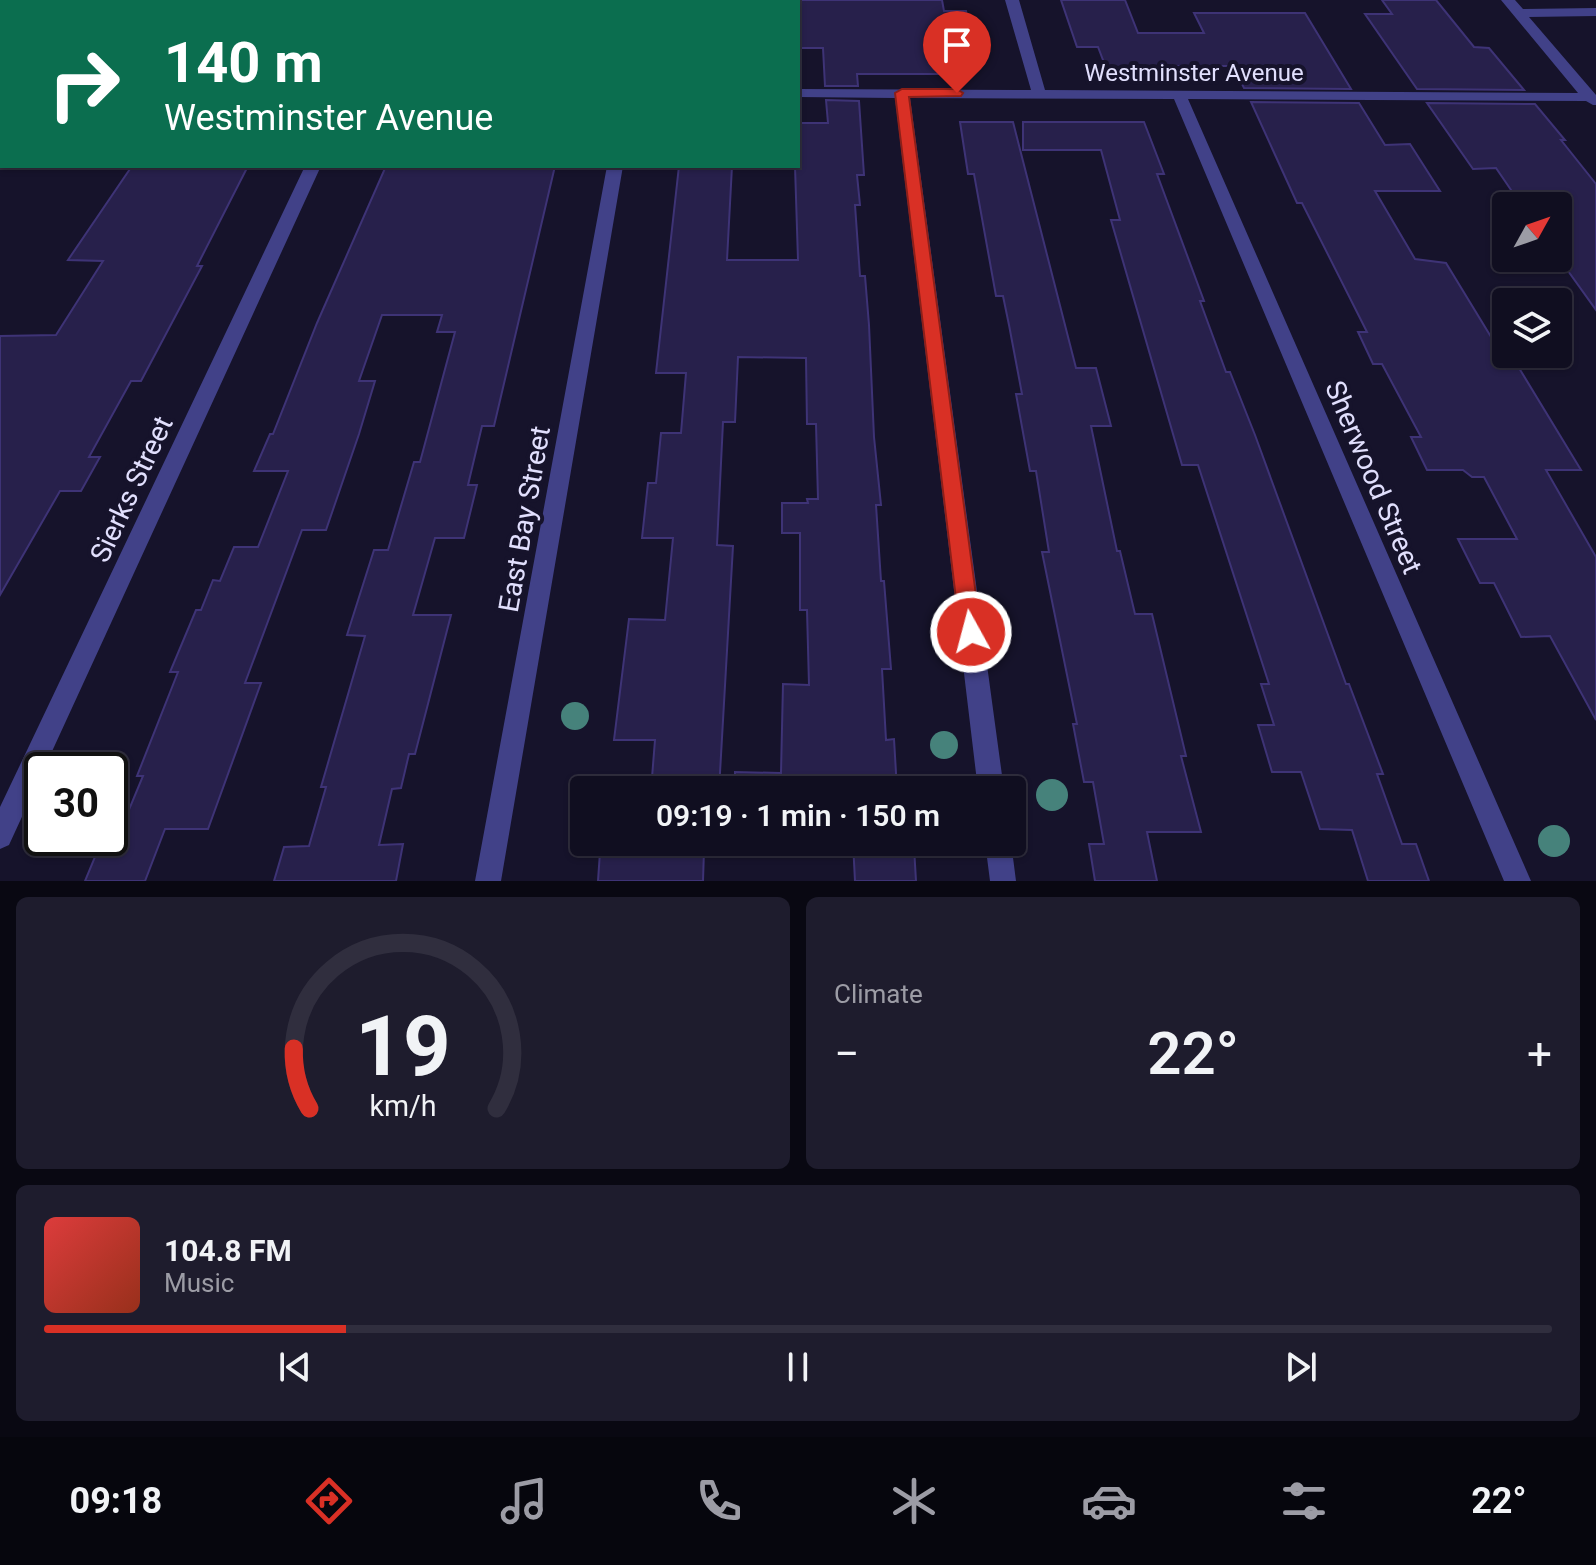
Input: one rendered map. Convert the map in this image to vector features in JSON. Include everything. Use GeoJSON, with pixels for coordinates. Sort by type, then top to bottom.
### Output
{"type":"FeatureCollection","features":[{"type":"Feature","properties":{"kind":"street"},"geometry":{"type":"LineString","coordinates":[[1012,0],[1039,94]]}},
{"type":"Feature","properties":{"kind":"street"},"geometry":{"type":"LineString","coordinates":[[1508,0],[1593,101]]}},
{"type":"Feature","properties":{"kind":"street"},"geometry":{"type":"LineString","coordinates":[[1520,13],[1596,12]]}},
{"type":"Feature","properties":{"kind":"street","name":"Westminster Avenue"},"geometry":{"type":"LineString","coordinates":[[800,93],[1593,101]]}},
{"type":"Feature","properties":{"kind":"street"},"geometry":{"type":"LineString","coordinates":[[902,93],[989,776]]}},
{"type":"Feature","properties":{"kind":"street","name":"Sherwood Street"},"geometry":{"type":"LineString","coordinates":[[1179,95],[1518,881]]}},
{"type":"Feature","properties":{"kind":"street","name":"Sierks Street"},"geometry":{"type":"LineString","coordinates":[[0,836],[312,168]]}},
{"type":"Feature","properties":{"kind":"street","name":"East Bay Street"},"geometry":{"type":"LineString","coordinates":[[488,881],[615,168]]}},
{"type":"Feature","properties":{"kind":"street"},"geometry":{"type":"LineString","coordinates":[[1000,856],[1003,881]]}},
{"type":"Feature","properties":{"kind":"building"},"geometry":{"type":"Polygon","coordinates":[[[801,0],[942,0],[944,11],[966,11],[975,48],[951,48],[953,74],[857,74],[858,86],[825,86],[823,48],[801,48],[801,0]]]}},
{"type":"Feature","properties":{"kind":"building"},"geometry":{"type":"Polygon","coordinates":[[[1061,0],[1125,0],[1138,33],[1204,33],[1194,13],[1305,13],[1351,89],[1244,88],[1233,66],[1154,66],[1157,73],[1108,73],[1098,47],[1077,47],[1061,0]]]}},
{"type":"Feature","properties":{"kind":"building"},"geometry":{"type":"Polygon","coordinates":[[[1382,0],[1436,0],[1474,47],[1489,48],[1524,90],[1417,89],[1365,14],[1392,14],[1382,0]]]}},
{"type":"Feature","properties":{"kind":"building"},"geometry":{"type":"Polygon","coordinates":[[[826,100],[859,101],[864,175],[857,175],[860,205],[855,205],[860,276],[865,276],[869,325],[874,437],[881,505],[876,505],[891,669],[882,669],[886,740],[894,739],[896,776],[735,776],[735,772],[781,773],[783,684],[809,685],[807,610],[800,610],[800,533],[782,533],[782,503],[808,503],[807,499],[818,499],[816,424],[807,424],[806,358],[738,357],[735,422],[723,422],[717,545],[733,546],[720,776],[652,776],[655,740],[614,740],[629,619],[665,620],[673,538],[642,538],[648,483],[656,483],[661,433],[681,433],[686,373],[656,373],[679,168],[732,168],[727,260],[798,260],[795,168],[800,168],[800,123],[828,123],[826,100]]]}},
{"type":"Feature","properties":{"kind":"building"},"geometry":{"type":"Polygon","coordinates":[[[1251,102],[1359,103],[1385,145],[1410,144],[1440,191],[1375,191],[1415,259],[1446,263],[1492,338],[1492,368],[1519,368],[1581,470],[1546,470],[1596,557],[1596,720],[1550,636],[1521,637],[1494,583],[1480,583],[1458,539],[1517,539],[1484,477],[1472,477],[1463,470],[1427,470],[1411,437],[1421,437],[1382,364],[1373,364],[1358,332],[1367,332],[1302,203],[1297,203],[1251,102]]]}},
{"type":"Feature","properties":{"kind":"building"},"geometry":{"type":"Polygon","coordinates":[[[1427,103],[1535,104],[1596,184],[1596,310],[1569,272],[1572,272],[1572,192],[1512,192],[1496,168],[1473,169],[1427,103]]]}},
{"type":"Feature","properties":{"kind":"building"},"geometry":{"type":"Polygon","coordinates":[[[960,122],[1013,122],[1076,368],[1096,368],[1111,426],[1091,426],[1117,551],[1120,551],[1135,614],[1152,614],[1186,756],[1181,756],[1201,832],[1147,832],[1157,881],[1095,881],[1089,844],[1104,844],[1093,782],[1084,782],[1073,724],[1077,724],[1042,552],[1049,552],[1036,471],[1030,471],[1016,394],[1022,394],[1003,296],[996,296],[974,174],[968,174],[960,122]]]}},
{"type":"Feature","properties":{"kind":"building"},"geometry":{"type":"Polygon","coordinates":[[[1023,122],[1144,122],[1164,174],[1157,174],[1204,301],[1200,301],[1226,372],[1230,372],[1255,435],[1346,684],[1349,684],[1383,774],[1377,774],[1402,844],[1416,844],[1429,881],[1368,881],[1352,830],[1320,829],[1301,772],[1272,772],[1258,725],[1274,725],[1261,684],[1269,684],[1198,465],[1182,465],[1111,220],[1120,220],[1101,150],[1023,150],[1023,122]]]}},
{"type":"Feature","properties":{"kind":"building"},"geometry":{"type":"Polygon","coordinates":[[[131,168],[247,168],[197,266],[202,266],[141,381],[131,381],[89,457],[100,457],[81,491],[60,491],[0,595],[0,336],[56,335],[103,261],[68,260],[131,168]]]}},
{"type":"Feature","properties":{"kind":"building"},"geometry":{"type":"Polygon","coordinates":[[[385,168],[555,168],[494,426],[482,426],[468,485],[477,485],[464,538],[435,538],[413,615],[451,615],[415,754],[409,754],[401,788],[392,789],[379,845],[403,844],[396,881],[274,881],[284,847],[309,846],[326,787],[321,787],[365,636],[347,635],[374,550],[388,550],[414,462],[420,462],[455,332],[437,332],[442,315],[382,315],[359,381],[375,381],[359,434],[326,530],[302,530],[245,683],[261,683],[208,829],[165,829],[145,881],[85,881],[95,856],[128,856],[128,812],[143,776],[137,776],[178,672],[170,672],[196,610],[201,610],[213,580],[220,581],[234,547],[258,547],[288,471],[254,471],[270,434],[273,434],[317,323],[385,168]]]}},
{"type":"Feature","properties":{"kind":"building"},"geometry":{"type":"Polygon","coordinates":[[[600,856],[704,856],[703,881],[598,881],[600,856]]]}},
{"type":"Feature","properties":{"kind":"building"},"geometry":{"type":"Polygon","coordinates":[[[854,856],[915,856],[916,881],[855,881],[854,856]]]}},
{"type":"Feature","properties":{"kind":"route"},"geometry":{"type":"LineString","coordinates":[[957,93],[902,93],[971,632]]}}]}
